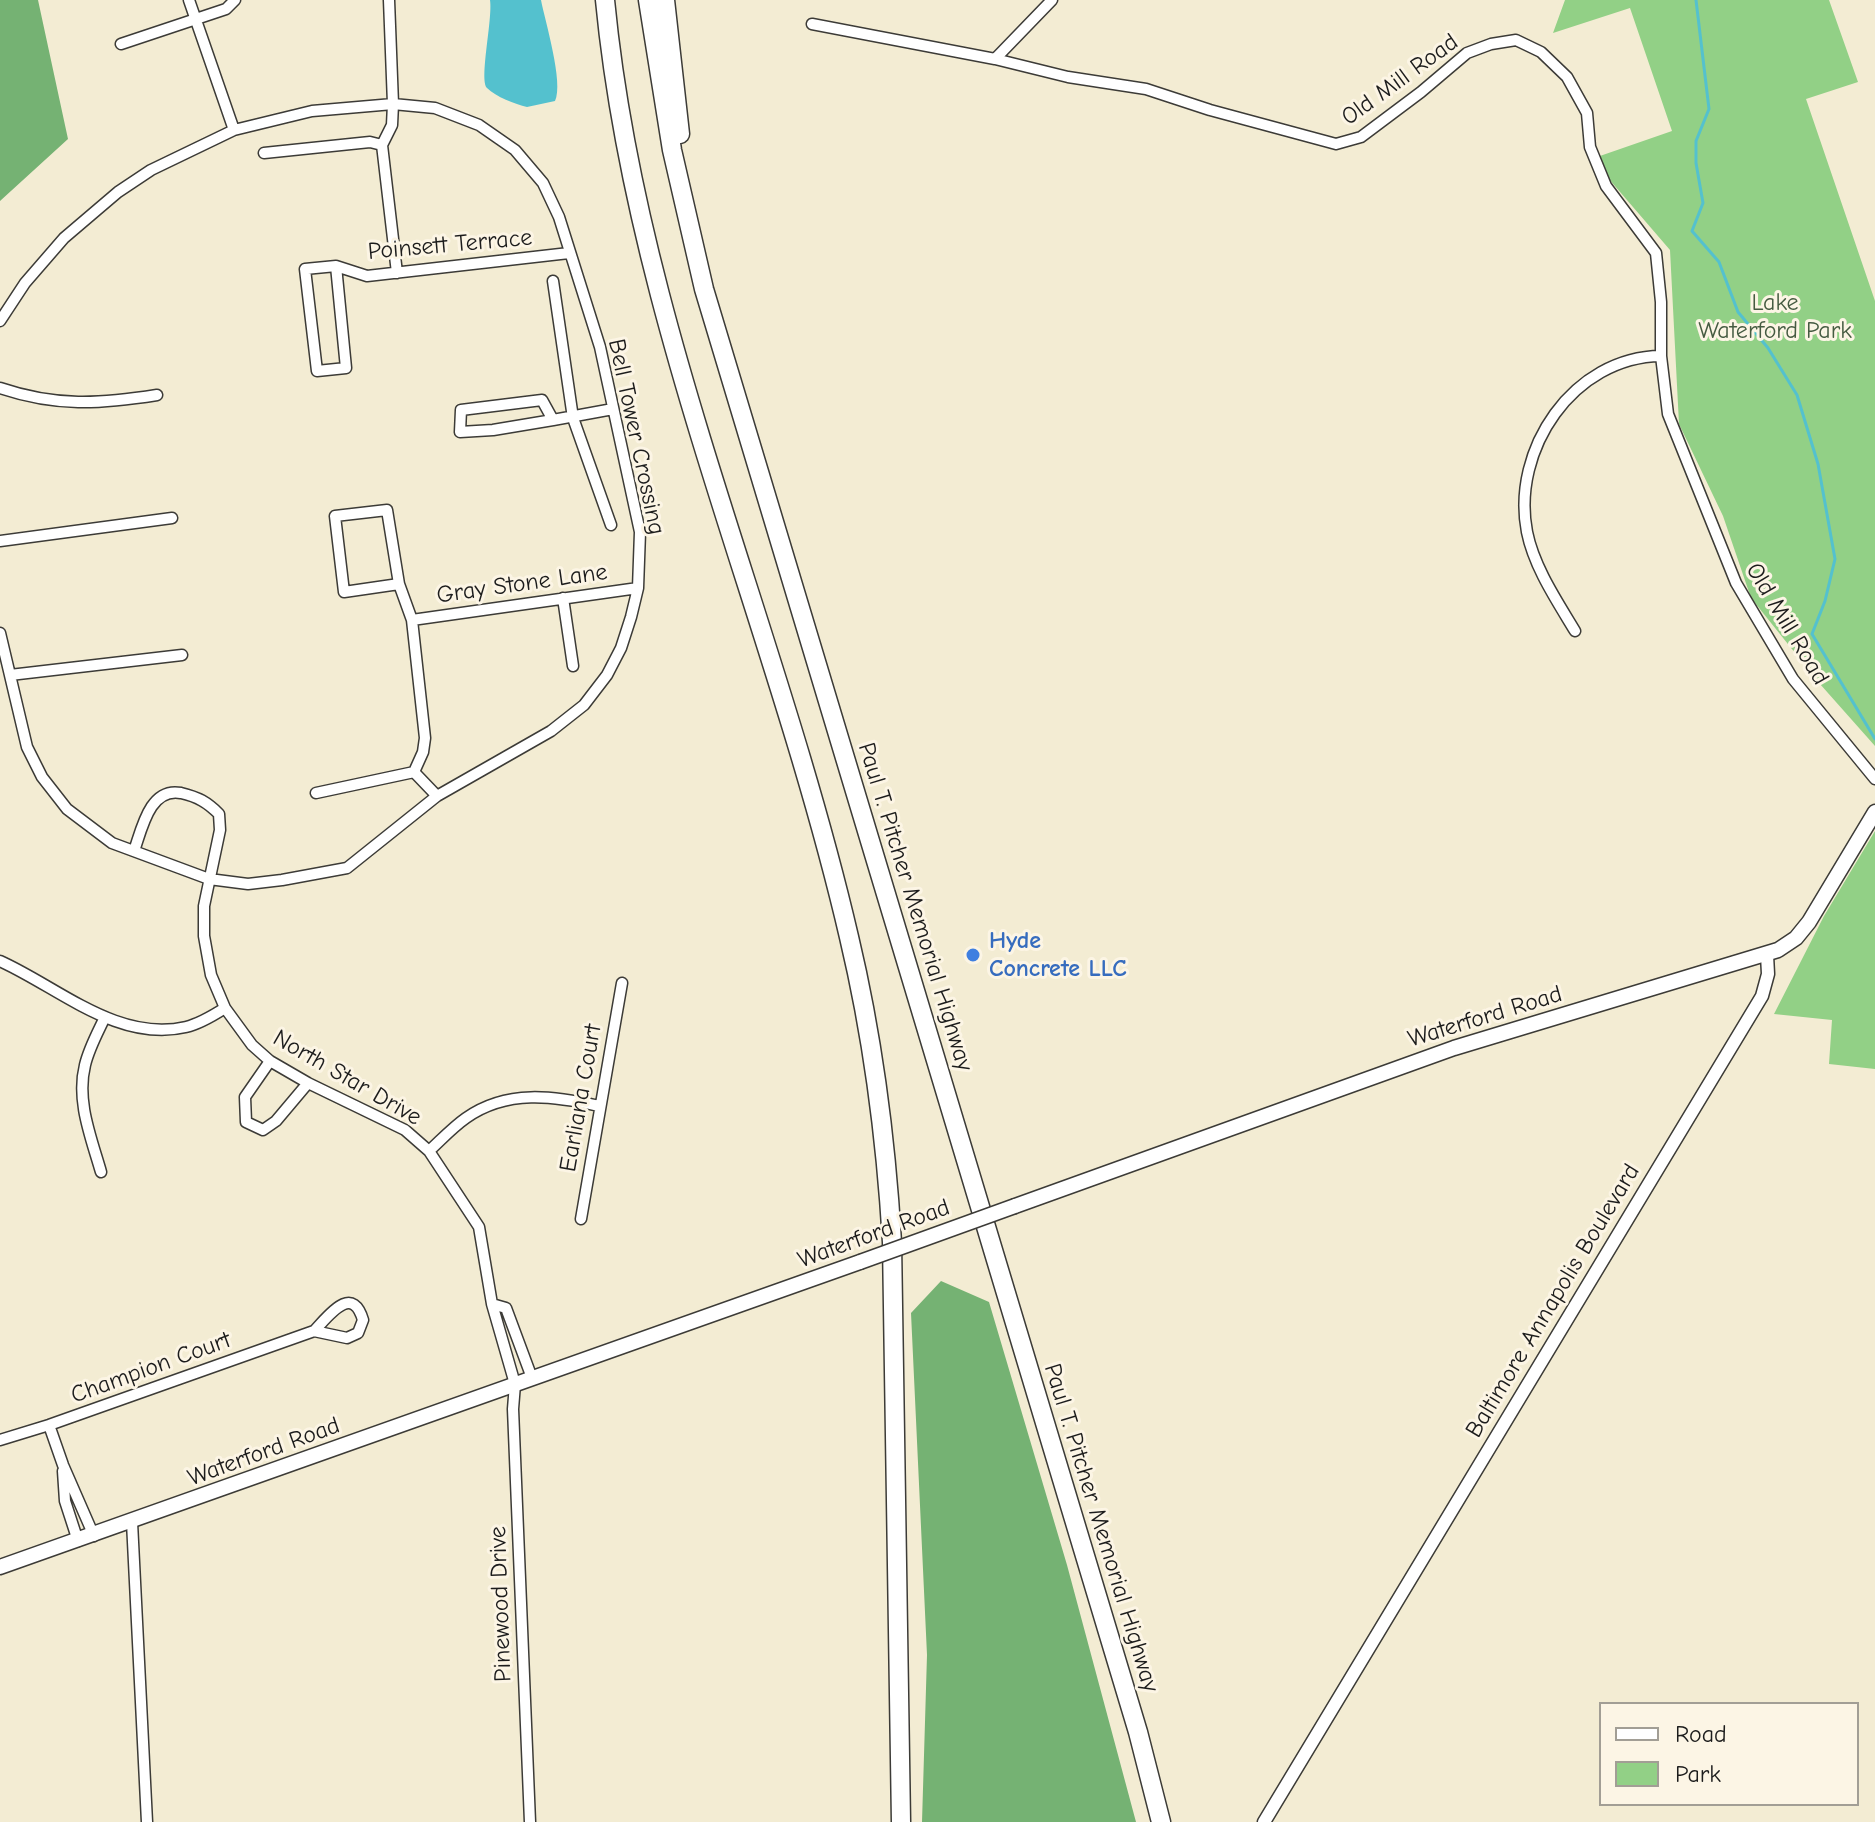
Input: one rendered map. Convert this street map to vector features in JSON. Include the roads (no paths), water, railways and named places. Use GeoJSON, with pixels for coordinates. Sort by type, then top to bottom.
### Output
{"type":"FeatureCollection","features":[{"type":"Feature","properties":{"kind":"highway"},"geometry":{"type":"LineString","coordinates":[[594,0],[609,86],[682,370],[829,857],[863,997],[876,1077],[892,1242],[901,1822]]}},
{"type":"Feature","properties":{"kind":"highway"},"geometry":{"type":"LineString","coordinates":[[605,0],[630,164]]}},
{"type":"Feature","properties":{"kind":"highway","name":"Paul T. Pitcher Memorial Highway"},"geometry":{"type":"LineString","coordinates":[[648,0],[658,76],[681,196],[725,360],[1138,1732],[1161,1822]]}},
{"type":"Feature","properties":{"kind":"highway"},"geometry":{"type":"LineString","coordinates":[[665,0],[683,157],[681,196]]}},
{"type":"Feature","properties":{"kind":"main road"},"geometry":{"type":"LineString","coordinates":[[1767,955],[1802,931],[1875,812]]}},
{"type":"Feature","properties":{"kind":"main road","name":"Waterford Road"},"geometry":{"type":"LineString","coordinates":[[0,1567],[94,1536],[1454,1048],[1767,955]]}},
{"type":"Feature","properties":{"kind":"street"},"geometry":{"type":"LineString","coordinates":[[189,0],[234,130]]}},
{"type":"Feature","properties":{"kind":"street"},"geometry":{"type":"LineString","coordinates":[[121,44],[226,9],[235,0]]}},
{"type":"Feature","properties":{"kind":"street"},"geometry":{"type":"LineString","coordinates":[[389,0],[392,125],[382,145],[397,273]]}},
{"type":"Feature","properties":{"kind":"street"},"geometry":{"type":"LineString","coordinates":[[995,59],[1052,0]]}},
{"type":"Feature","properties":{"kind":"street","name":"Old Mill Road"},"geometry":{"type":"LineString","coordinates":[[812,24],[995,59],[1068,77],[1146,89],[1336,144],[1361,137],[1467,53],[1491,44],[1516,40],[1541,52],[1567,77],[1587,113],[1590,147],[1606,186],[1656,253],[1661,302],[1661,356],[1668,414],[1736,583],[1793,679],[1875,779]]}},
{"type":"Feature","properties":{"kind":"street","name":"Bell Tower Crossing"},"geometry":{"type":"LineString","coordinates":[[0,321],[25,283],[64,238],[118,192],[151,170],[234,130],[312,111],[393,104],[435,108],[479,125],[515,150],[543,183],[559,217],[600,347],[640,532],[638,588],[621,648],[607,675],[584,705],[551,731],[437,796],[347,868],[282,880],[248,884],[209,879],[112,843],[67,809],[42,777],[27,747],[0,633]]}},
{"type":"Feature","properties":{"kind":"street"},"geometry":{"type":"LineString","coordinates":[[264,153],[370,142],[382,145]]}},
{"type":"Feature","properties":{"kind":"street","name":"Poinsett Terrace"},"geometry":{"type":"LineString","coordinates":[[336,266],[346,368],[317,371],[305,269],[336,266],[367,276],[569,253]]}},
{"type":"Feature","properties":{"kind":"street"},"geometry":{"type":"LineString","coordinates":[[553,281],[573,418],[611,525]]}},
{"type":"Feature","properties":{"kind":"street"},"geometry":{"type":"LineString","coordinates":[[1575,631],[1555,598],[1529,543],[1524,508],[1529,464],[1545,427],[1584,382],[1634,359],[1661,356]]}},
{"type":"Feature","properties":{"kind":"street"},"geometry":{"type":"LineString","coordinates":[[0,388],[65,404],[111,402],[157,395]]}},
{"type":"Feature","properties":{"kind":"street"},"geometry":{"type":"LineString","coordinates":[[553,420],[542,400],[461,410],[460,432],[573,418],[613,409]]}},
{"type":"Feature","properties":{"kind":"street"},"geometry":{"type":"LineString","coordinates":[[399,584],[344,592],[335,516],[387,510],[399,584],[412,620],[425,738],[423,752],[414,772]]}},
{"type":"Feature","properties":{"kind":"street"},"geometry":{"type":"LineString","coordinates":[[0,541],[172,518]]}},
{"type":"Feature","properties":{"kind":"street","name":"Gray Stone Lane"},"geometry":{"type":"LineString","coordinates":[[412,620],[638,588]]}},
{"type":"Feature","properties":{"kind":"street"},"geometry":{"type":"LineString","coordinates":[[563,598],[573,666]]}},
{"type":"Feature","properties":{"kind":"street"},"geometry":{"type":"LineString","coordinates":[[10,675],[182,655]]}},
{"type":"Feature","properties":{"kind":"street"},"geometry":{"type":"LineString","coordinates":[[414,772],[437,796]]}},
{"type":"Feature","properties":{"kind":"street"},"geometry":{"type":"LineString","coordinates":[[316,793],[414,772]]}},
{"type":"Feature","properties":{"kind":"street","name":"North Star Drive"},"geometry":{"type":"LineString","coordinates":[[134,851],[148,811],[163,795],[173,792],[196,796],[219,814],[220,830],[204,906],[204,936],[211,975],[225,1008],[252,1045],[270,1061],[405,1130],[429,1151],[479,1227],[492,1304],[515,1384]]}},
{"type":"Feature","properties":{"kind":"street","name":"Baltimore Annapolis Boulevard"},"geometry":{"type":"LineString","coordinates":[[1264,1822],[1762,996],[1768,974],[1767,955]]}},
{"type":"Feature","properties":{"kind":"street"},"geometry":{"type":"LineString","coordinates":[[0,961],[105,1017],[150,1030],[187,1027],[225,1008]]}},
{"type":"Feature","properties":{"kind":"street","name":"Earliana Court"},"geometry":{"type":"LineString","coordinates":[[581,1219],[622,983]]}},
{"type":"Feature","properties":{"kind":"street"},"geometry":{"type":"LineString","coordinates":[[101,1172],[82,1093],[85,1064],[105,1017]]}},
{"type":"Feature","properties":{"kind":"street"},"geometry":{"type":"LineString","coordinates":[[270,1061],[245,1097],[246,1122],[263,1130],[276,1121],[308,1083]]}},
{"type":"Feature","properties":{"kind":"street"},"geometry":{"type":"LineString","coordinates":[[429,1151],[466,1118],[485,1107],[518,1097],[552,1096],[599,1106]]}},
{"type":"Feature","properties":{"kind":"street","name":"Champion Court"},"geometry":{"type":"LineString","coordinates":[[0,1440],[314,1331],[341,1304],[358,1309],[363,1320],[358,1333],[347,1338],[314,1331]]}},
{"type":"Feature","properties":{"kind":"street","name":"North Star Drive"},"geometry":{"type":"LineString","coordinates":[[492,1304],[506,1308],[532,1378]]}},
{"type":"Feature","properties":{"kind":"street","name":"Pinewood Drive"},"geometry":{"type":"LineString","coordinates":[[515,1384],[513,1409],[530,1822]]}},
{"type":"Feature","properties":{"kind":"street"},"geometry":{"type":"LineString","coordinates":[[49,1425],[94,1536]]}},
{"type":"Feature","properties":{"kind":"street"},"geometry":{"type":"LineString","coordinates":[[63,1465],[65,1501],[78,1541]]}},
{"type":"Feature","properties":{"kind":"street"},"geometry":{"type":"LineString","coordinates":[[132,1522],[147,1822]]}},
{"type":"Feature","properties":{"kind":"water"},"geometry":{"type":"Polygon","coordinates":[[[490,0],[541,0],[556,67],[555,101],[527,107],[500,97],[487,88],[485,73],[490,0]]]}},
{"type":"Feature","properties":{"kind":"waterway"},"geometry":{"type":"LineString","coordinates":[[1696,0],[1709,109],[1696,141],[1696,163],[1703,203],[1692,231],[1719,262],[1738,312],[1768,348],[1797,395],[1818,464],[1835,559],[1825,601],[1812,634],[1875,739]]}},
{"type":"Feature","properties":{"kind":"place","name":"Hyde Concrete LLC"},"geometry":{"type":"Point","coordinates":[973,955]}},
{"type":"Feature","properties":{"kind":"park label","name":"Lake Waterford Park"},"geometry":{"type":"Point","coordinates":[1775,317]}}]}
